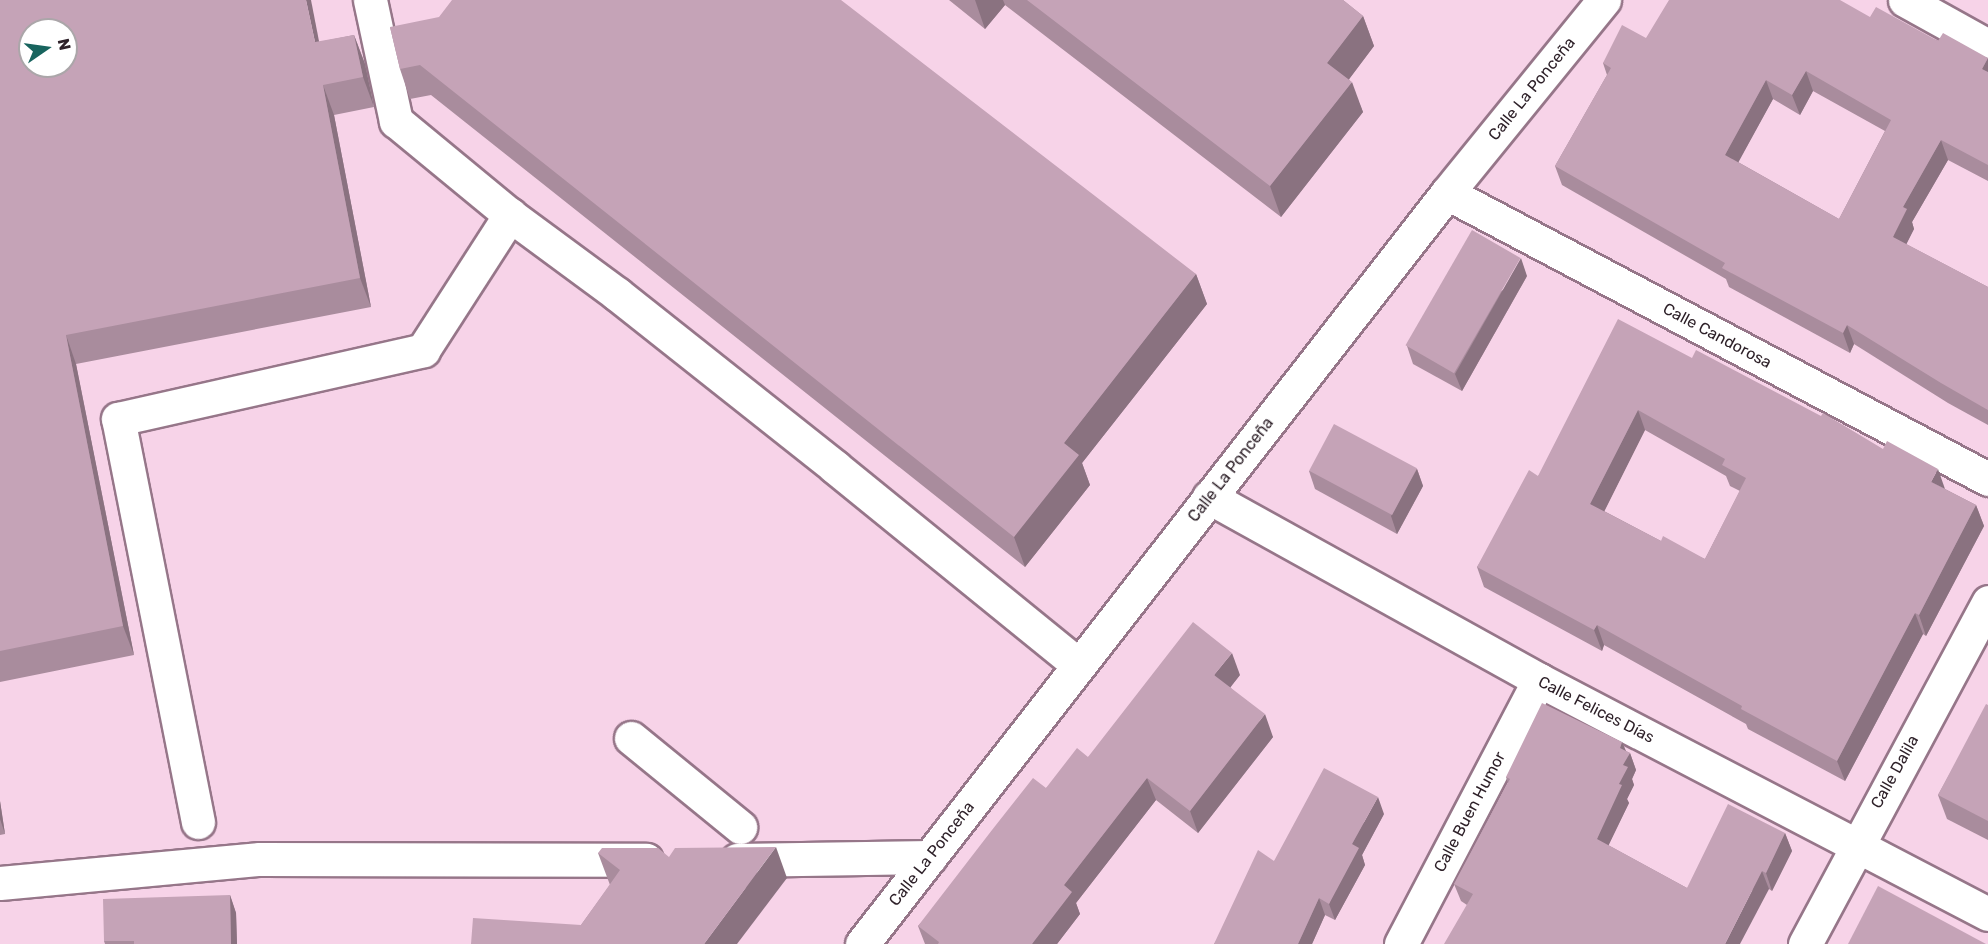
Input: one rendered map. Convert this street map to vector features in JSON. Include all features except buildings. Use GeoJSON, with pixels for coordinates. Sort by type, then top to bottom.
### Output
{"type":"FeatureCollection","features":[{"type":"Feature","properties":{"kind":"street"},"geometry":{"type":"LineString","coordinates":[[370,0],[396,121],[510,215],[617,294],[835,467],[1079,665]]}},
{"type":"Feature","properties":{"kind":"street","name":"Calle La Ponceña"},"geometry":{"type":"LineString","coordinates":[[862,944],[1447,193],[1604,0]]}},
{"type":"Feature","properties":{"kind":"street"},"geometry":{"type":"LineString","coordinates":[[1905,0],[1988,46]]}},
{"type":"Feature","properties":{"kind":"street","name":"Calle Candorosa"},"geometry":{"type":"LineString","coordinates":[[1447,193],[1988,479]]}},
{"type":"Feature","properties":{"kind":"street"},"geometry":{"type":"LineString","coordinates":[[198,822],[118,419],[423,350],[510,215]]}},
{"type":"Feature","properties":{"kind":"street","name":"Calle Felices Días"},"geometry":{"type":"LineString","coordinates":[[1209,497],[1539,680],[1988,914]]}},
{"type":"Feature","properties":{"kind":"street","name":"Calle Dalila"},"geometry":{"type":"LineString","coordinates":[[1804,944],[1988,602]]}},
{"type":"Feature","properties":{"kind":"street","name":"Calle Buen Humor"},"geometry":{"type":"LineString","coordinates":[[1401,944],[1539,680]]}},
{"type":"Feature","properties":{"kind":"street"},"geometry":{"type":"LineString","coordinates":[[631,738],[741,827]]}},
{"type":"Feature","properties":{"kind":"street"},"geometry":{"type":"LineString","coordinates":[[708,860],[930,857]]}},
{"type":"Feature","properties":{"kind":"street"},"geometry":{"type":"LineString","coordinates":[[0,883],[261,859],[673,860]]}}]}
